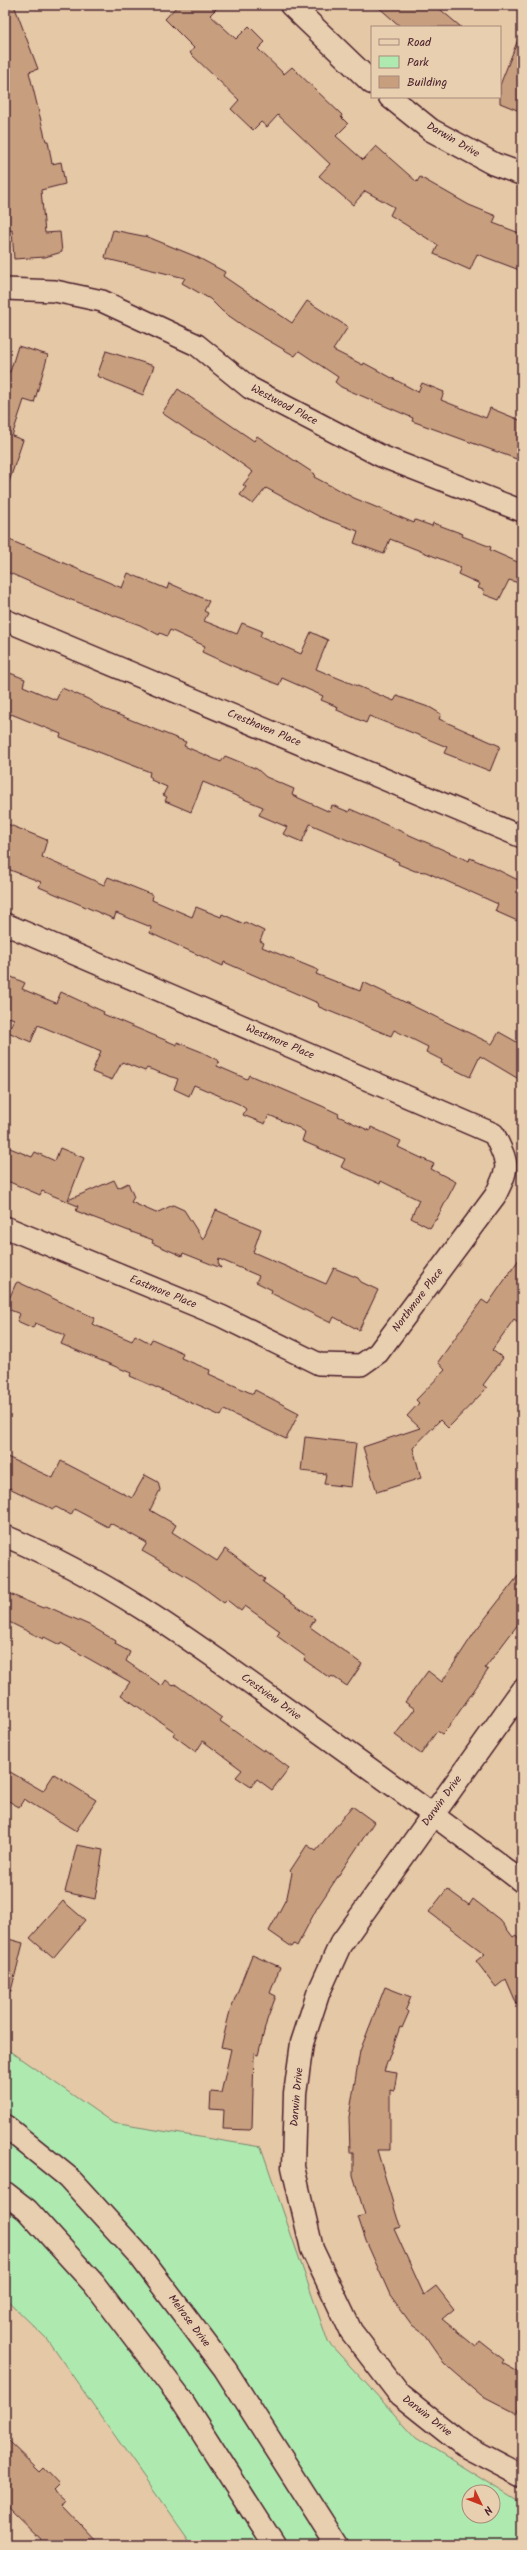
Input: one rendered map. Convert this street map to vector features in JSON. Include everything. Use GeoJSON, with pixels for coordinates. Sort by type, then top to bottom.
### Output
{"type":"FeatureCollection","features":[{"type":"Feature","properties":{"kind":"street"},"geometry":{"type":"LineString","coordinates":[[291,5],[371,82]]}},
{"type":"Feature","properties":{"kind":"street","name":"Darwin Drive"},"geometry":{"type":"LineString","coordinates":[[391,98],[431,130],[494,164],[522,174]]}},
{"type":"Feature","properties":{"kind":"street","name":"Westwood Place"},"geometry":{"type":"LineString","coordinates":[[5,289],[55,291],[102,301],[197,344],[250,388],[382,456],[522,511]]}},
{"type":"Feature","properties":{"kind":"street","name":"Cresthaven Place"},"geometry":{"type":"LineString","coordinates":[[5,620],[522,837]]}},
{"type":"Feature","properties":{"kind":"street","name":"Westmore Place"},"geometry":{"type":"LineString","coordinates":[[5,924],[494,1134],[506,1160],[507,1173],[496,1196]]}},
{"type":"Feature","properties":{"kind":"street","name":"Northmore Place"},"geometry":{"type":"LineString","coordinates":[[319,1364],[362,1365],[378,1353],[496,1196]]}},
{"type":"Feature","properties":{"kind":"street","name":"Eastmore Place"},"geometry":{"type":"LineString","coordinates":[[5,1226],[221,1316],[319,1364]]}},
{"type":"Feature","properties":{"kind":"street","name":"Crestview Drive"},"geometry":{"type":"LineString","coordinates":[[5,1536],[90,1575],[166,1622],[432,1813],[522,1882]]}},
{"type":"Feature","properties":{"kind":"street","name":"Darwin Drive"},"geometry":{"type":"LineString","coordinates":[[522,1690],[432,1813],[340,1945],[318,1994],[302,2043],[296,2086],[293,2167],[312,2249],[351,2331],[400,2395],[463,2445],[522,2476]]}},
{"type":"Feature","properties":{"kind":"street","name":"Melrose Drive"},"geometry":{"type":"LineString","coordinates":[[5,2126],[68,2177],[139,2255],[225,2369],[337,2545]]}},
{"type":"Feature","properties":{"kind":"street"},"geometry":{"type":"LineString","coordinates":[[5,2193],[27,2210],[94,2284],[179,2396],[274,2545]]}},
{"type":"Feature","properties":{"kind":"green space"},"geometry":{"type":"Polygon","coordinates":[[[5,2048],[113,2123],[261,2147],[328,2342],[416,2438],[490,2484],[461,2484],[461,2524],[501,2524],[501,2491],[522,2504],[522,2545],[192,2545],[46,2338],[5,2298],[5,2048]]]}},
{"type":"Feature","properties":{"kind":"building"},"geometry":{"type":"Polygon","coordinates":[[[5,5],[14,5],[38,69],[29,72],[46,141],[48,141],[52,164],[61,162],[65,184],[41,190],[45,233],[60,232],[62,252],[45,257],[14,259],[12,230],[7,231],[5,211],[5,5]]]}},
{"type":"Feature","properties":{"kind":"building"},"geometry":{"type":"Polygon","coordinates":[[[178,5],[220,5],[210,15],[236,39],[249,26],[265,42],[258,49],[284,74],[292,67],[342,115],[341,117],[348,124],[336,136],[363,160],[376,146],[417,182],[420,177],[469,205],[496,216],[493,223],[522,234],[522,271],[477,254],[470,270],[434,254],[438,245],[390,215],[394,207],[365,191],[353,205],[319,176],[330,164],[278,115],[267,127],[261,122],[253,130],[231,109],[239,100],[190,53],[194,48],[165,19],[178,5]]]}},
{"type":"Feature","properties":{"kind":"building"},"geometry":{"type":"Polygon","coordinates":[[[376,5],[435,5],[460,26],[400,26],[376,5]]]}},
{"type":"Feature","properties":{"kind":"building"},"geometry":{"type":"Polygon","coordinates":[[[522,32],[522,112],[500,103],[501,82],[522,32]]]}},
{"type":"Feature","properties":{"kind":"building"},"geometry":{"type":"Polygon","coordinates":[[[113,230],[148,237],[197,257],[225,272],[223,276],[292,323],[307,301],[348,327],[333,350],[363,365],[364,363],[418,392],[422,383],[444,392],[441,400],[486,418],[490,408],[522,421],[522,461],[412,421],[413,418],[341,387],[335,382],[338,377],[299,351],[295,356],[245,327],[222,311],[210,299],[182,283],[185,278],[107,259],[105,257],[113,230]]]}},
{"type":"Feature","properties":{"kind":"building"},"geometry":{"type":"Polygon","coordinates":[[[18,346],[48,355],[34,403],[24,400],[12,436],[23,440],[8,485],[5,485],[5,371],[10,372],[18,346]]]}},
{"type":"Feature","properties":{"kind":"building"},"geometry":{"type":"Polygon","coordinates":[[[106,351],[154,366],[143,395],[97,376],[106,351]]]}},
{"type":"Feature","properties":{"kind":"building"},"geometry":{"type":"Polygon","coordinates":[[[178,389],[254,441],[257,436],[315,474],[314,477],[354,498],[414,523],[415,520],[432,526],[433,523],[463,534],[462,536],[491,547],[490,550],[522,564],[522,584],[509,580],[499,600],[483,594],[485,591],[478,588],[480,584],[458,574],[461,567],[390,539],[384,554],[354,543],[358,531],[320,517],[266,488],[253,504],[240,495],[246,487],[243,485],[253,472],[205,438],[204,439],[192,433],[162,413],[178,389]]]}},
{"type":"Feature","properties":{"kind":"building"},"geometry":{"type":"Polygon","coordinates":[[[5,538],[122,588],[128,573],[167,589],[169,583],[209,601],[204,611],[208,613],[204,621],[237,634],[242,623],[262,631],[260,636],[301,654],[311,632],[328,640],[316,669],[394,701],[397,696],[431,708],[441,714],[439,719],[500,746],[490,771],[444,753],[447,747],[413,733],[369,716],[366,723],[337,710],[338,707],[321,700],[323,696],[282,678],[279,685],[228,664],[202,652],[205,646],[170,630],[167,636],[160,633],[159,635],[140,625],[66,598],[5,571],[5,538]]]}},
{"type":"Feature","properties":{"kind":"building"},"geometry":{"type":"Polygon","coordinates":[[[5,671],[25,679],[23,686],[56,700],[62,688],[88,699],[104,709],[186,742],[184,746],[221,762],[225,756],[257,769],[266,777],[294,789],[292,795],[330,812],[332,805],[349,812],[350,809],[469,861],[470,858],[498,870],[522,882],[522,923],[495,911],[498,904],[426,872],[415,871],[398,864],[399,862],[310,824],[302,842],[283,834],[287,827],[259,815],[263,807],[203,782],[191,812],[165,801],[167,797],[163,795],[167,787],[151,780],[152,778],[149,776],[150,772],[60,737],[61,734],[11,714],[5,727],[5,671]]]}},
{"type":"Feature","properties":{"kind":"building"},"geometry":{"type":"Polygon","coordinates":[[[5,823],[47,840],[42,857],[104,885],[108,877],[153,895],[152,900],[192,917],[196,907],[221,917],[222,914],[244,924],[245,922],[264,931],[260,941],[264,943],[262,947],[318,970],[316,974],[360,991],[363,982],[492,1044],[499,1032],[522,1045],[522,1081],[480,1056],[470,1077],[441,1063],[442,1060],[426,1052],[428,1047],[394,1030],[391,1036],[319,1007],[318,1003],[224,962],[223,966],[150,933],[151,927],[116,913],[114,919],[39,887],[41,882],[5,868],[5,823]]]}},
{"type":"Feature","properties":{"kind":"building"},"geometry":{"type":"Polygon","coordinates":[[[5,974],[25,983],[22,989],[56,1003],[61,992],[104,1012],[103,1014],[177,1045],[177,1042],[202,1052],[219,1061],[217,1066],[247,1079],[249,1075],[322,1106],[339,1114],[338,1116],[370,1131],[371,1127],[401,1141],[398,1147],[434,1164],[431,1169],[456,1182],[436,1220],[430,1228],[411,1218],[419,1200],[381,1181],[380,1184],[341,1167],[345,1159],[302,1141],[305,1132],[299,1128],[269,1115],[265,1124],[243,1115],[246,1109],[239,1104],[194,1085],[189,1096],[174,1089],[178,1079],[147,1068],[145,1071],[122,1062],[112,1080],[92,1072],[101,1051],[38,1025],[31,1042],[8,1032],[14,1019],[9,1017],[5,1025],[5,974]]]}},
{"type":"Feature","properties":{"kind":"building"},"geometry":{"type":"Polygon","coordinates":[[[5,1146],[32,1157],[35,1152],[55,1161],[60,1148],[84,1158],[68,1200],[114,1180],[118,1188],[128,1183],[134,1197],[131,1202],[156,1213],[173,1205],[184,1210],[203,1240],[216,1210],[261,1229],[253,1252],[326,1284],[334,1268],[358,1278],[361,1282],[378,1290],[359,1330],[334,1317],[331,1323],[271,1293],[272,1290],[256,1282],[259,1276],[219,1259],[218,1263],[221,1268],[183,1253],[182,1256],[152,1243],[153,1240],[76,1211],[78,1206],[42,1191],[40,1195],[5,1180],[5,1146]]]}},
{"type":"Feature","properties":{"kind":"building"},"geometry":{"type":"Polygon","coordinates":[[[522,1255],[522,1325],[514,1319],[492,1350],[503,1358],[483,1385],[487,1388],[448,1428],[440,1420],[413,1448],[421,1478],[377,1492],[363,1447],[420,1428],[407,1416],[419,1403],[416,1400],[445,1370],[438,1362],[482,1300],[488,1304],[522,1255]]]}},
{"type":"Feature","properties":{"kind":"building"},"geometry":{"type":"Polygon","coordinates":[[[18,1282],[95,1318],[92,1324],[132,1341],[135,1335],[150,1343],[152,1339],[183,1353],[181,1358],[210,1370],[209,1374],[253,1394],[255,1390],[299,1413],[286,1439],[224,1410],[221,1416],[130,1376],[131,1373],[61,1344],[65,1335],[35,1323],[33,1328],[17,1321],[20,1314],[5,1308],[16,1283],[18,1282]]]}},
{"type":"Feature","properties":{"kind":"building"},"geometry":{"type":"Polygon","coordinates":[[[305,1437],[356,1443],[351,1487],[324,1484],[326,1474],[301,1471],[305,1437]]]}},
{"type":"Feature","properties":{"kind":"building"},"geometry":{"type":"Polygon","coordinates":[[[5,1456],[53,1478],[61,1461],[132,1498],[145,1475],[158,1482],[160,1490],[150,1510],[176,1525],[172,1532],[217,1561],[225,1549],[265,1579],[263,1582],[315,1619],[310,1627],[362,1664],[347,1686],[332,1676],[330,1678],[304,1660],[306,1657],[277,1636],[280,1631],[245,1606],[241,1611],[227,1600],[224,1603],[196,1582],[142,1551],[147,1543],[110,1523],[108,1527],[74,1509],[71,1515],[56,1507],[53,1509],[5,1486],[5,1456]]]}},
{"type":"Feature","properties":{"kind":"building"},"geometry":{"type":"Polygon","coordinates":[[[522,1571],[522,1619],[485,1668],[488,1670],[448,1728],[442,1734],[437,1731],[421,1754],[395,1735],[415,1709],[405,1702],[428,1671],[442,1682],[476,1630],[522,1571]]]}},
{"type":"Feature","properties":{"kind":"building"},"geometry":{"type":"Polygon","coordinates":[[[5,1592],[43,1608],[46,1606],[89,1625],[116,1641],[115,1644],[130,1652],[126,1661],[162,1686],[166,1680],[173,1686],[175,1684],[222,1718],[220,1721],[263,1751],[264,1749],[289,1768],[272,1790],[257,1779],[251,1787],[236,1777],[242,1770],[203,1741],[196,1752],[173,1735],[175,1732],[121,1695],[130,1682],[61,1643],[60,1645],[44,1637],[43,1639],[5,1620],[5,1592]]]}},
{"type":"Feature","properties":{"kind":"building"},"geometry":{"type":"Polygon","coordinates":[[[5,1769],[43,1791],[54,1774],[96,1800],[76,1831],[24,1799],[19,1807],[5,1799],[5,1769]]]}},
{"type":"Feature","properties":{"kind":"building"},"geometry":{"type":"Polygon","coordinates":[[[352,1806],[374,1822],[317,1908],[297,1946],[294,1944],[292,1947],[269,1931],[287,1897],[292,1873],[290,1871],[307,1845],[316,1851],[352,1806]]]}},
{"type":"Feature","properties":{"kind":"building"},"geometry":{"type":"Polygon","coordinates":[[[77,1845],[103,1850],[95,1899],[65,1892],[77,1845]]]}},
{"type":"Feature","properties":{"kind":"building"},"geometry":{"type":"Polygon","coordinates":[[[447,1889],[469,1905],[473,1899],[500,1920],[513,1937],[516,1935],[522,1943],[522,2016],[506,1979],[496,1987],[476,1961],[485,1954],[429,1912],[447,1889]]]}},
{"type":"Feature","properties":{"kind":"building"},"geometry":{"type":"Polygon","coordinates":[[[63,1901],[85,1920],[53,1958],[30,1938],[63,1901]]]}},
{"type":"Feature","properties":{"kind":"building"},"geometry":{"type":"Polygon","coordinates":[[[5,1938],[23,1943],[11,1991],[5,1990],[5,1938]]]}},
{"type":"Feature","properties":{"kind":"building"},"geometry":{"type":"Polygon","coordinates":[[[252,1955],[280,1967],[270,1993],[276,1996],[267,2020],[258,2055],[254,2054],[252,2128],[250,2130],[223,2129],[224,2110],[210,2109],[211,2092],[221,2093],[231,2049],[221,2047],[230,2011],[252,1955]]]}},
{"type":"Feature","properties":{"kind":"building"},"geometry":{"type":"Polygon","coordinates":[[[385,1987],[411,1997],[406,2009],[409,2012],[402,2028],[400,2027],[384,2071],[397,2073],[394,2091],[390,2090],[390,2150],[377,2150],[400,2227],[394,2229],[424,2295],[436,2286],[454,2309],[442,2319],[476,2347],[480,2341],[504,2360],[502,2363],[522,2374],[522,2403],[516,2413],[481,2395],[444,2363],[424,2334],[412,2325],[390,2295],[366,2241],[358,2217],[365,2215],[353,2175],[353,2153],[350,2153],[349,2117],[360,2051],[385,1987]]]}},
{"type":"Feature","properties":{"kind":"building"},"geometry":{"type":"Polygon","coordinates":[[[5,2438],[40,2472],[44,2468],[59,2484],[53,2490],[64,2500],[61,2504],[100,2545],[46,2545],[8,2508],[5,2503],[5,2438]]]}}]}
